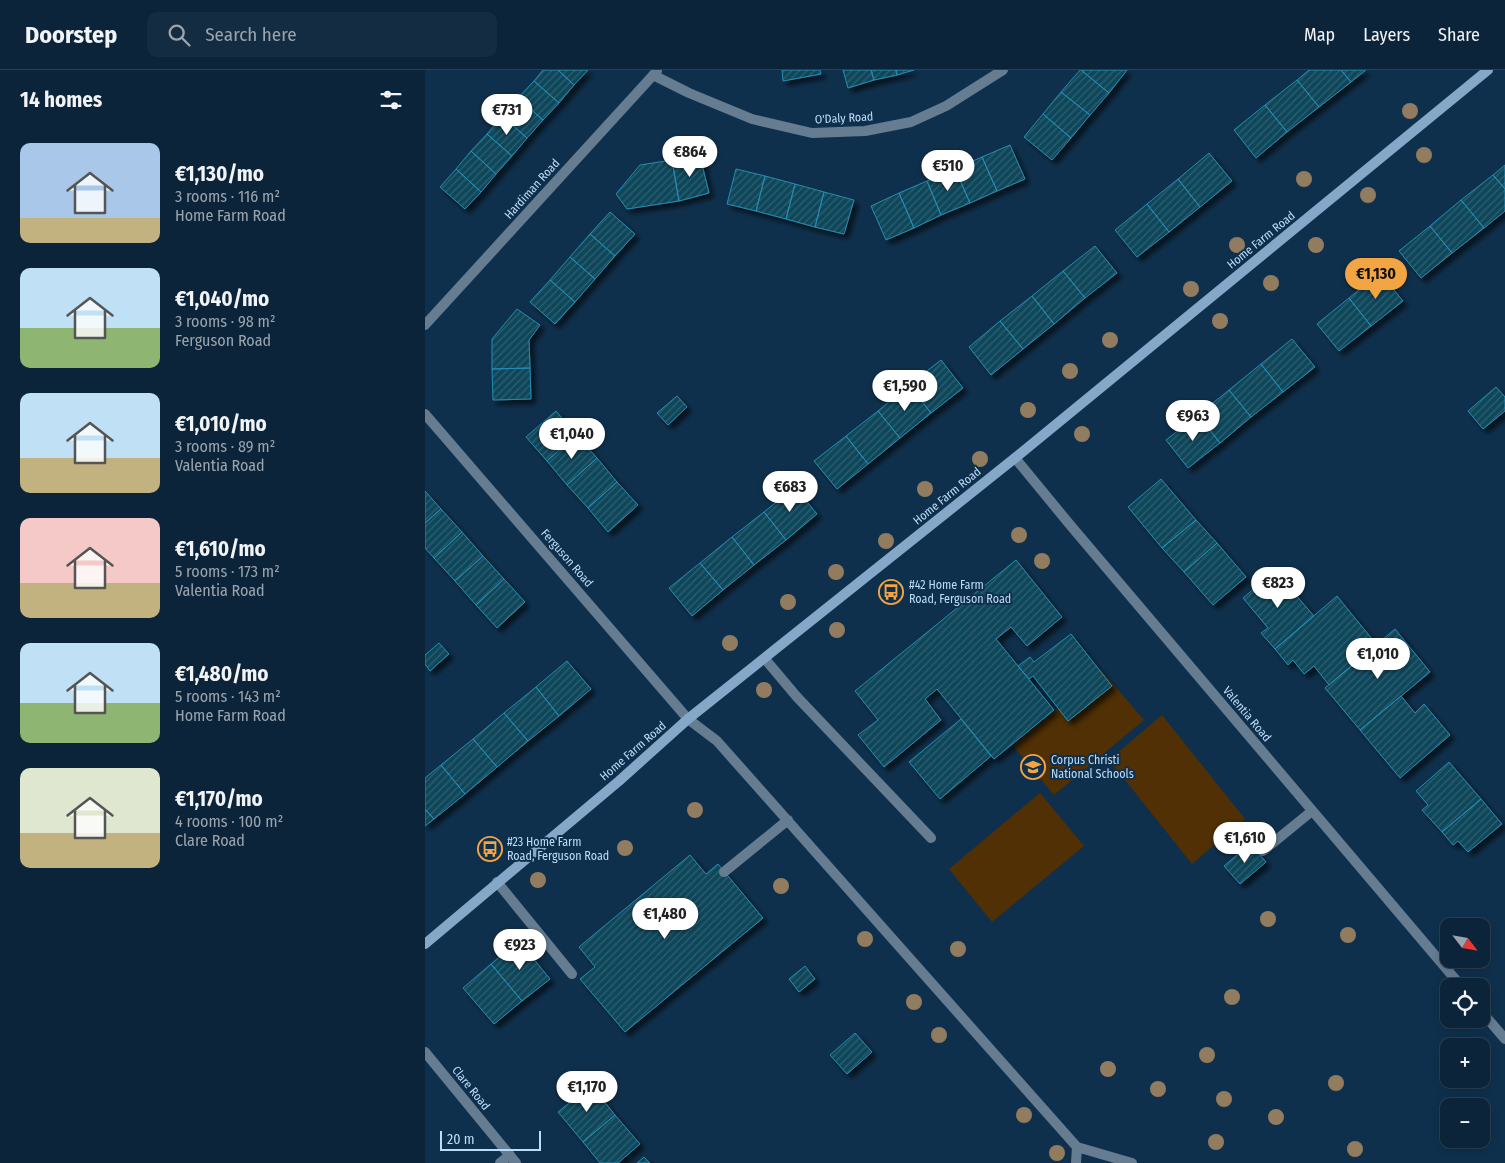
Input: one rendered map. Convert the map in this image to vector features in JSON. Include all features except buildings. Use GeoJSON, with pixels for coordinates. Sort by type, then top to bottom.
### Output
{"type":"FeatureCollection","features":[{"type":"Feature","properties":{"kind":"street","name":"O'Daly Road"},"geometry":{"type":"LineString","coordinates":[[655,72],[689,93],[752,120],[812,132],[865,131],[911,122],[946,106],[1003,70]]}},
{"type":"Feature","properties":{"kind":"street","name":"Home Farm Road"},"geometry":{"type":"LineString","coordinates":[[425,944],[619,781],[688,719],[1015,458],[1488,70]]}},
{"type":"Feature","properties":{"kind":"street","name":"Hardiman Road"},"geometry":{"type":"LineString","coordinates":[[425,325],[655,72]]}},
{"type":"Feature","properties":{"kind":"street","name":"Ferguson Road"},"geometry":{"type":"LineString","coordinates":[[425,414],[688,719],[717,741],[1077,1147]]}},
{"type":"Feature","properties":{"kind":"street","name":"Valentia Road"},"geometry":{"type":"LineString","coordinates":[[1015,458],[1454,978]]}},
{"type":"Feature","properties":{"kind":"street"},"geometry":{"type":"LineString","coordinates":[[765,659],[797,697],[931,838]]}},
{"type":"Feature","properties":{"kind":"street"},"geometry":{"type":"LineString","coordinates":[[1263,851],[1312,811]]}},
{"type":"Feature","properties":{"kind":"street"},"geometry":{"type":"LineString","coordinates":[[725,872],[788,820]]}},
{"type":"Feature","properties":{"kind":"street"},"geometry":{"type":"LineString","coordinates":[[497,882],[572,974]]}},
{"type":"Feature","properties":{"kind":"street"},"geometry":{"type":"LineString","coordinates":[[1490,1020],[1505,1038]]}},
{"type":"Feature","properties":{"kind":"street","name":"Clare Road"},"geometry":{"type":"LineString","coordinates":[[425,1052],[513,1159]]}},
{"type":"Feature","properties":{"kind":"street"},"geometry":{"type":"LineString","coordinates":[[1076,1163],[1077,1147],[1132,1163]]}},
{"type":"Feature","properties":{"kind":"street"},"geometry":{"type":"LineString","coordinates":[[500,1163],[513,1159]]}},
{"type":"Feature","properties":{"kind":"shaded area"},"geometry":{"type":"Polygon","coordinates":[[[1102,671],[1144,720],[1054,795],[1013,746],[1102,671]]]}},
{"type":"Feature","properties":{"kind":"shaded area"},"geometry":{"type":"Polygon","coordinates":[[[1162,715],[1245,819],[1192,864],[1109,760],[1162,715]]]}},
{"type":"Feature","properties":{"kind":"shaded area"},"geometry":{"type":"Polygon","coordinates":[[[1040,793],[1084,846],[992,922],[949,869],[1040,793]]]}},
{"type":"Feature","properties":{"kind":"place","name":"#42 Home Farm Road, Ferguson Road"},"geometry":{"type":"Point","coordinates":[891,592]}},
{"type":"Feature","properties":{"kind":"place","name":"Corpus Christi National Schools"},"geometry":{"type":"Point","coordinates":[1033,767]}},
{"type":"Feature","properties":{"kind":"place","name":"#23 Home Farm Road, Ferguson Road"},"geometry":{"type":"Point","coordinates":[490,849]}}]}
